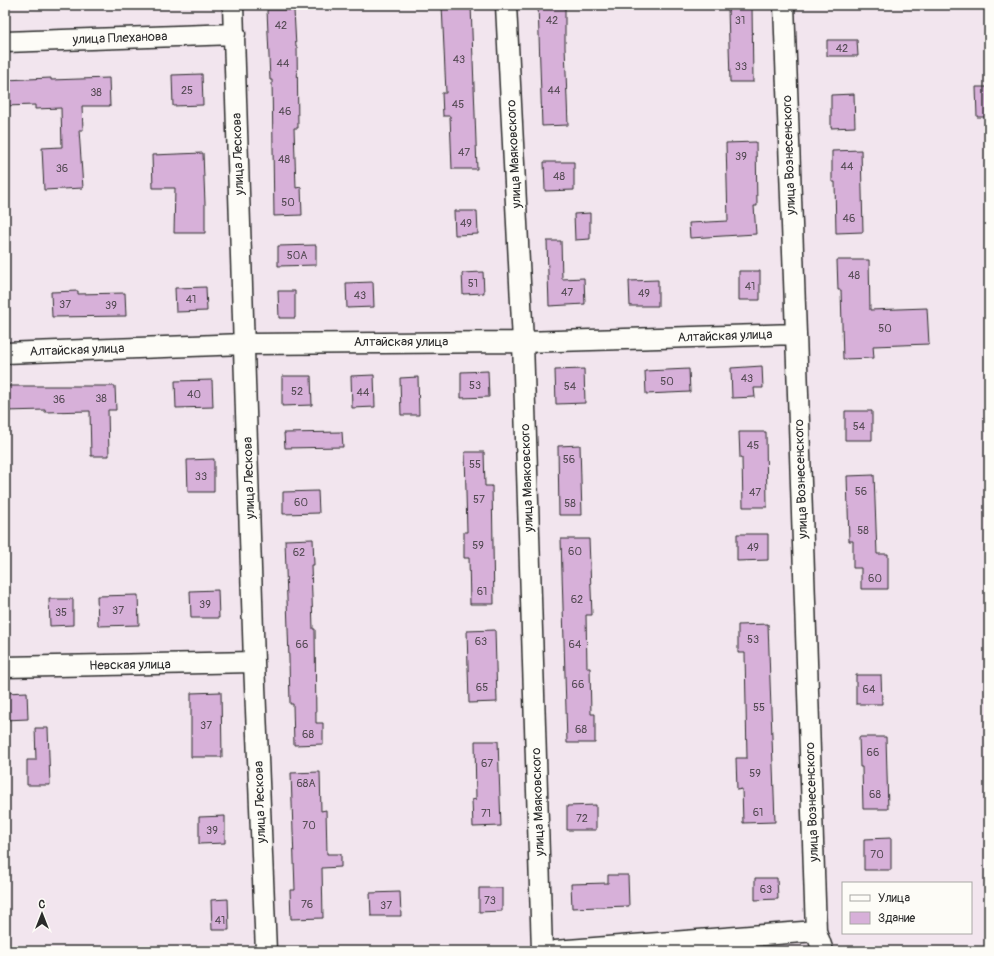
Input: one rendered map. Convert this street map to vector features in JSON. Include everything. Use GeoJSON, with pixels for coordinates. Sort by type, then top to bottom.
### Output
{"type":"FeatureCollection","features":[{"type":"Feature","properties":{"kind":"street","name":"улица Лескова"},"geometry":{"type":"LineString","coordinates":[[233,5],[254,662],[266,951]]}},
{"type":"Feature","properties":{"kind":"street","name":"улица Маяковского"},"geometry":{"type":"LineString","coordinates":[[506,5],[523,342],[542,951]]}},
{"type":"Feature","properties":{"kind":"street","name":"улица Вознесенского"},"geometry":{"type":"LineString","coordinates":[[784,5],[816,931],[823,951]]}},
{"type":"Feature","properties":{"kind":"street","name":"улица Плеханова"},"geometry":{"type":"LineString","coordinates":[[5,42],[235,34]]}},
{"type":"Feature","properties":{"kind":"street","name":"Алтайская улица"},"geometry":{"type":"LineString","coordinates":[[5,353],[244,344],[523,342],[796,334]]}},
{"type":"Feature","properties":{"kind":"street","name":"Невская улица"},"geometry":{"type":"LineString","coordinates":[[5,667],[254,662]]}},
{"type":"Feature","properties":{"kind":"street"},"geometry":{"type":"LineString","coordinates":[[555,951],[816,931]]}},
{"type":"Feature","properties":{"kind":"building"},"geometry":{"type":"Polygon","coordinates":[[[442,5],[471,5],[477,169],[452,169],[450,116],[443,116],[442,93],[446,93],[442,5]]]}},
{"type":"Feature","properties":{"kind":"building"},"geometry":{"type":"Polygon","coordinates":[[[538,5],[565,5],[568,125],[542,126],[538,5]]]}},
{"type":"Feature","properties":{"kind":"building"},"geometry":{"type":"Polygon","coordinates":[[[728,7],[752,7],[753,82],[730,82],[728,7]]]}},
{"type":"Feature","properties":{"kind":"building"},"geometry":{"type":"Polygon","coordinates":[[[267,10],[294,10],[297,47],[298,128],[294,128],[296,188],[301,187],[302,215],[274,216],[272,80],[270,80],[267,10]]]}},
{"type":"Feature","properties":{"kind":"building"},"geometry":{"type":"Polygon","coordinates":[[[827,40],[857,40],[858,56],[827,56],[827,40]]]}},
{"type":"Feature","properties":{"kind":"building"},"geometry":{"type":"Polygon","coordinates":[[[202,74],[203,105],[173,106],[172,75],[202,74]]]}},
{"type":"Feature","properties":{"kind":"building"},"geometry":{"type":"Polygon","coordinates":[[[51,78],[51,80],[109,78],[110,106],[82,106],[83,130],[79,130],[83,188],[44,190],[42,148],[62,147],[61,108],[35,109],[35,105],[5,106],[5,80],[51,78]]]}},
{"type":"Feature","properties":{"kind":"building"},"geometry":{"type":"Polygon","coordinates":[[[976,87],[989,87],[989,117],[977,117],[976,87]]]}},
{"type":"Feature","properties":{"kind":"building"},"geometry":{"type":"Polygon","coordinates":[[[854,94],[855,127],[831,128],[831,95],[854,94]]]}},
{"type":"Feature","properties":{"kind":"building"},"geometry":{"type":"Polygon","coordinates":[[[756,142],[757,206],[754,206],[756,234],[690,238],[689,223],[728,221],[726,143],[756,142]]]}},
{"type":"Feature","properties":{"kind":"building"},"geometry":{"type":"Polygon","coordinates":[[[861,150],[863,232],[836,233],[835,182],[832,182],[832,151],[861,150]]]}},
{"type":"Feature","properties":{"kind":"building"},"geometry":{"type":"Polygon","coordinates":[[[203,153],[205,233],[174,233],[175,188],[153,188],[152,155],[203,153]]]}},
{"type":"Feature","properties":{"kind":"building"},"geometry":{"type":"Polygon","coordinates":[[[544,162],[574,162],[574,190],[545,191],[544,162]]]}},
{"type":"Feature","properties":{"kind":"building"},"geometry":{"type":"Polygon","coordinates":[[[454,211],[477,211],[478,234],[455,235],[454,211]]]}},
{"type":"Feature","properties":{"kind":"building"},"geometry":{"type":"Polygon","coordinates":[[[590,213],[590,239],[575,240],[574,214],[590,213]]]}},
{"type":"Feature","properties":{"kind":"building"},"geometry":{"type":"Polygon","coordinates":[[[547,241],[561,241],[562,279],[584,278],[585,304],[549,306],[547,241]]]}},
{"type":"Feature","properties":{"kind":"building"},"geometry":{"type":"Polygon","coordinates":[[[316,245],[316,265],[278,266],[278,246],[316,245]]]}},
{"type":"Feature","properties":{"kind":"building"},"geometry":{"type":"Polygon","coordinates":[[[837,260],[869,260],[870,310],[927,308],[929,344],[873,346],[874,358],[843,359],[841,290],[838,290],[837,260]]]}},
{"type":"Feature","properties":{"kind":"building"},"geometry":{"type":"Polygon","coordinates":[[[739,271],[760,271],[760,300],[739,300],[739,271]]]}},
{"type":"Feature","properties":{"kind":"building"},"geometry":{"type":"Polygon","coordinates":[[[483,272],[484,293],[463,294],[462,273],[483,272]]]}},
{"type":"Feature","properties":{"kind":"building"},"geometry":{"type":"Polygon","coordinates":[[[658,280],[658,306],[630,306],[629,281],[658,280]]]}},
{"type":"Feature","properties":{"kind":"building"},"geometry":{"type":"Polygon","coordinates":[[[373,282],[374,307],[347,308],[346,283],[373,282]]]}},
{"type":"Feature","properties":{"kind":"building"},"geometry":{"type":"Polygon","coordinates":[[[206,287],[207,311],[176,312],[175,288],[206,287]]]}},
{"type":"Feature","properties":{"kind":"building"},"geometry":{"type":"Polygon","coordinates":[[[78,291],[78,294],[125,293],[126,316],[52,317],[51,292],[78,291]]]}},
{"type":"Feature","properties":{"kind":"building"},"geometry":{"type":"Polygon","coordinates":[[[278,291],[295,291],[295,318],[279,318],[278,291]]]}},
{"type":"Feature","properties":{"kind":"building"},"geometry":{"type":"Polygon","coordinates":[[[762,366],[763,388],[754,388],[755,397],[732,398],[731,368],[762,366]]]}},
{"type":"Feature","properties":{"kind":"building"},"geometry":{"type":"Polygon","coordinates":[[[584,369],[585,403],[556,404],[555,370],[584,369]]]}},
{"type":"Feature","properties":{"kind":"building"},"geometry":{"type":"Polygon","coordinates":[[[689,369],[690,392],[646,394],[645,371],[689,369]]]}},
{"type":"Feature","properties":{"kind":"building"},"geometry":{"type":"Polygon","coordinates":[[[488,371],[489,397],[461,398],[461,372],[488,371]]]}},
{"type":"Feature","properties":{"kind":"building"},"geometry":{"type":"Polygon","coordinates":[[[374,375],[375,407],[352,408],[351,376],[374,375]]]}},
{"type":"Feature","properties":{"kind":"building"},"geometry":{"type":"Polygon","coordinates":[[[282,376],[311,376],[312,405],[282,406],[282,376]]]}},
{"type":"Feature","properties":{"kind":"building"},"geometry":{"type":"Polygon","coordinates":[[[418,377],[419,415],[401,415],[400,378],[418,377]]]}},
{"type":"Feature","properties":{"kind":"building"},"geometry":{"type":"Polygon","coordinates":[[[212,380],[213,407],[176,408],[175,381],[212,380]]]}},
{"type":"Feature","properties":{"kind":"building"},"geometry":{"type":"Polygon","coordinates":[[[5,386],[115,386],[116,410],[108,410],[109,456],[91,456],[90,411],[5,411],[5,386]]]}},
{"type":"Feature","properties":{"kind":"building"},"geometry":{"type":"Polygon","coordinates":[[[845,411],[872,411],[872,440],[845,440],[845,411]]]}},
{"type":"Feature","properties":{"kind":"building"},"geometry":{"type":"Polygon","coordinates":[[[342,432],[343,447],[285,448],[284,433],[342,432]]]}},
{"type":"Feature","properties":{"kind":"building"},"geometry":{"type":"Polygon","coordinates":[[[739,432],[766,432],[767,507],[743,507],[742,458],[740,458],[739,432]]]}},
{"type":"Feature","properties":{"kind":"building"},"geometry":{"type":"Polygon","coordinates":[[[580,445],[582,515],[559,515],[558,446],[580,445]]]}},
{"type":"Feature","properties":{"kind":"building"},"geometry":{"type":"Polygon","coordinates":[[[465,452],[484,452],[485,486],[492,486],[494,604],[470,604],[469,558],[464,558],[464,532],[467,532],[465,452]]]}},
{"type":"Feature","properties":{"kind":"building"},"geometry":{"type":"Polygon","coordinates":[[[214,459],[214,492],[188,492],[187,460],[214,459]]]}},
{"type":"Feature","properties":{"kind":"building"},"geometry":{"type":"Polygon","coordinates":[[[874,475],[877,554],[888,554],[888,589],[861,589],[861,568],[853,568],[853,541],[849,541],[847,476],[874,475]]]}},
{"type":"Feature","properties":{"kind":"building"},"geometry":{"type":"Polygon","coordinates":[[[318,491],[319,513],[283,514],[283,492],[318,491]]]}},
{"type":"Feature","properties":{"kind":"building"},"geometry":{"type":"Polygon","coordinates":[[[737,534],[768,534],[768,560],[737,561],[737,534]]]}},
{"type":"Feature","properties":{"kind":"building"},"geometry":{"type":"Polygon","coordinates":[[[313,539],[314,565],[311,565],[313,629],[315,629],[316,723],[323,723],[323,744],[294,745],[293,704],[290,704],[285,540],[313,539]]]}},
{"type":"Feature","properties":{"kind":"building"},"geometry":{"type":"Polygon","coordinates":[[[561,539],[589,539],[592,615],[586,615],[587,668],[590,668],[591,714],[595,714],[595,743],[567,743],[561,539]]]}},
{"type":"Feature","properties":{"kind":"building"},"geometry":{"type":"Polygon","coordinates":[[[218,590],[219,618],[191,618],[190,591],[218,590]]]}},
{"type":"Feature","properties":{"kind":"building"},"geometry":{"type":"Polygon","coordinates":[[[138,595],[139,625],[98,626],[97,596],[138,595]]]}},
{"type":"Feature","properties":{"kind":"building"},"geometry":{"type":"Polygon","coordinates":[[[49,599],[73,599],[73,625],[50,626],[49,599]]]}},
{"type":"Feature","properties":{"kind":"building"},"geometry":{"type":"Polygon","coordinates":[[[768,624],[775,822],[743,823],[742,789],[737,790],[736,758],[747,758],[745,653],[738,653],[738,625],[768,624]]]}},
{"type":"Feature","properties":{"kind":"building"},"geometry":{"type":"Polygon","coordinates":[[[495,630],[497,702],[469,703],[467,631],[495,630]]]}},
{"type":"Feature","properties":{"kind":"building"},"geometry":{"type":"Polygon","coordinates":[[[856,675],[881,675],[882,704],[856,704],[856,675]]]}},
{"type":"Feature","properties":{"kind":"building"},"geometry":{"type":"Polygon","coordinates":[[[27,692],[28,719],[5,720],[5,693],[27,692]]]}},
{"type":"Feature","properties":{"kind":"building"},"geometry":{"type":"Polygon","coordinates":[[[221,692],[222,757],[191,757],[191,693],[221,692]]]}},
{"type":"Feature","properties":{"kind":"building"},"geometry":{"type":"Polygon","coordinates":[[[35,728],[48,728],[50,785],[27,785],[27,760],[36,760],[35,728]]]}},
{"type":"Feature","properties":{"kind":"building"},"geometry":{"type":"Polygon","coordinates":[[[859,737],[886,737],[888,809],[863,809],[862,767],[860,767],[859,737]]]}},
{"type":"Feature","properties":{"kind":"building"},"geometry":{"type":"Polygon","coordinates":[[[475,741],[498,741],[501,826],[473,827],[472,800],[476,799],[475,741]]]}},
{"type":"Feature","properties":{"kind":"building"},"geometry":{"type":"Polygon","coordinates":[[[320,772],[321,811],[326,810],[327,854],[341,854],[341,867],[322,868],[323,918],[291,919],[290,890],[295,890],[291,773],[320,772]]]}},
{"type":"Feature","properties":{"kind":"building"},"geometry":{"type":"Polygon","coordinates":[[[596,805],[596,830],[567,830],[567,806],[596,805]]]}},
{"type":"Feature","properties":{"kind":"building"},"geometry":{"type":"Polygon","coordinates":[[[225,816],[225,843],[199,844],[199,817],[225,816]]]}},
{"type":"Feature","properties":{"kind":"building"},"geometry":{"type":"Polygon","coordinates":[[[891,838],[891,870],[864,870],[864,839],[891,838]]]}},
{"type":"Feature","properties":{"kind":"building"},"geometry":{"type":"Polygon","coordinates":[[[608,875],[628,875],[629,906],[572,908],[571,884],[608,883],[608,875]]]}},
{"type":"Feature","properties":{"kind":"building"},"geometry":{"type":"Polygon","coordinates":[[[755,878],[777,878],[778,899],[755,900],[755,878]]]}},
{"type":"Feature","properties":{"kind":"building"},"geometry":{"type":"Polygon","coordinates":[[[479,888],[502,888],[502,911],[479,912],[479,888]]]}},
{"type":"Feature","properties":{"kind":"building"},"geometry":{"type":"Polygon","coordinates":[[[400,892],[401,916],[371,916],[370,893],[400,892]]]}},
{"type":"Feature","properties":{"kind":"building"},"geometry":{"type":"Polygon","coordinates":[[[228,899],[229,930],[212,930],[211,900],[228,899]]]}}]}
